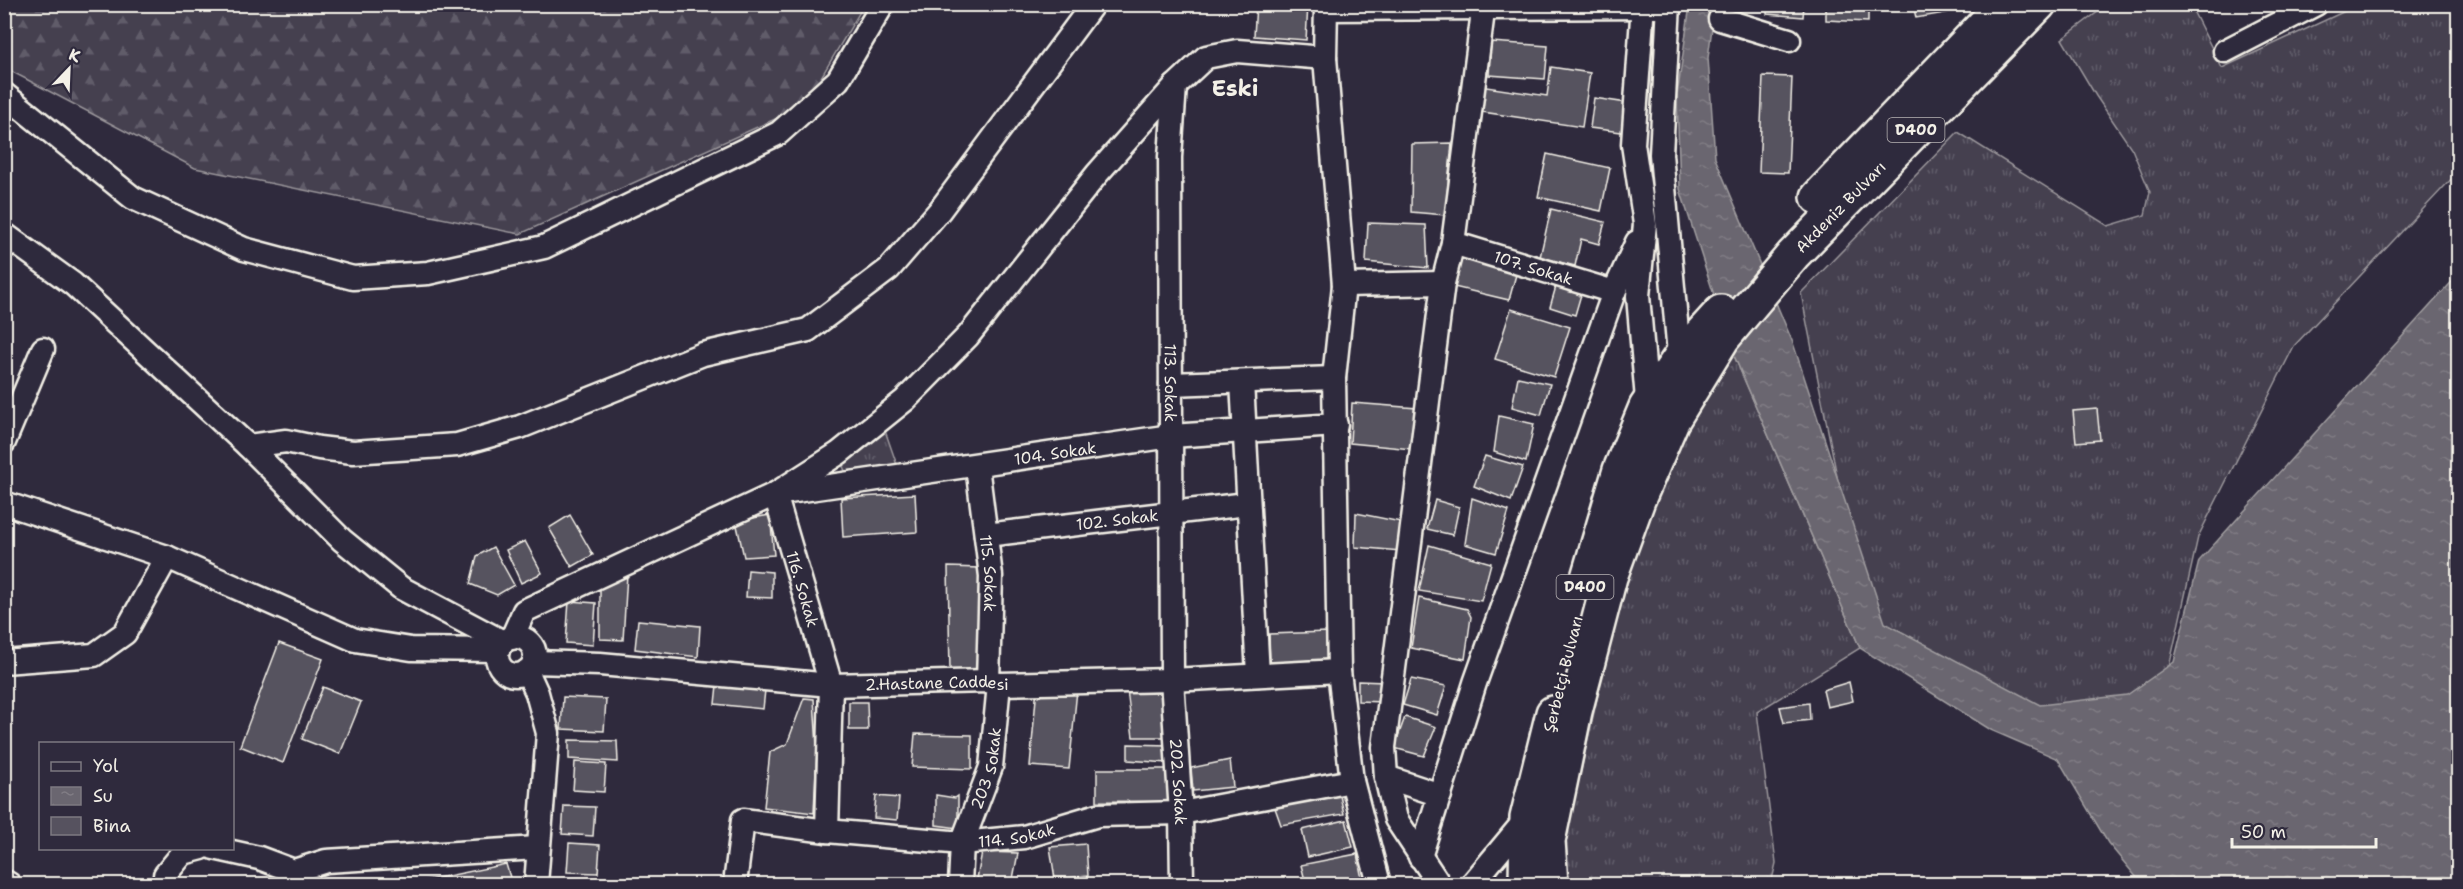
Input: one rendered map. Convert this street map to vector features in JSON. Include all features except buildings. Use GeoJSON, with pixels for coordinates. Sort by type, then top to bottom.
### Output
{"type":"FeatureCollection","features":[{"type":"Feature","properties":{"kind":"highway","name":"Akdeniz Bulvarı"},"geometry":{"type":"LineString","coordinates":[[1720,328],[1785,247],[2004,4]]}},
{"type":"Feature","properties":{"kind":"highway","name":"Akdeniz Bulvarı"},"geometry":{"type":"LineString","coordinates":[[1785,247],[2039,4]]}},
{"type":"Feature","properties":{"kind":"highway","name":"Şerbetçi Bulvarı"},"geometry":{"type":"LineString","coordinates":[[1551,885],[1548,841],[1575,711],[1610,577],[1638,500],[1659,414],[1681,356],[1720,328]]}},
{"type":"Feature","properties":{"kind":"highway","name":"Şerbetçi Bulvarı"},"geometry":{"type":"LineString","coordinates":[[1526,885],[1527,818],[1588,575],[1620,470],[1720,328]]}},
{"type":"Feature","properties":{"kind":"street"},"geometry":{"type":"LineString","coordinates":[[4,94],[133,198],[244,249],[353,278],[428,273],[544,247],[779,133],[838,80],[883,4]]}},
{"type":"Feature","properties":{"kind":"street"},"geometry":{"type":"LineString","coordinates":[[248,446],[286,441],[352,452],[457,445],[520,427],[704,354],[808,330],[889,269],[940,210],[1093,4]]}},
{"type":"Feature","properties":{"kind":"street"},"geometry":{"type":"LineString","coordinates":[[2225,51],[2316,4]]}},
{"type":"Feature","properties":{"kind":"street"},"geometry":{"type":"LineString","coordinates":[[1439,885],[1396,819],[1386,777],[1384,747],[1443,283],[1453,243],[1483,6]]}},
{"type":"Feature","properties":{"kind":"street"},"geometry":{"type":"LineString","coordinates":[[1643,6],[1633,144],[1644,224],[1638,296],[1659,414]]}},
{"type":"Feature","properties":{"kind":"street"},"geometry":{"type":"LineString","coordinates":[[1379,885],[1352,782],[1339,671],[1334,378],[1344,285],[1325,58],[1326,7],[1669,6],[1661,154],[1681,356]]}},
{"type":"Feature","properties":{"kind":"street"},"geometry":{"type":"LineString","coordinates":[[1720,19],[1789,40]]}},
{"type":"Feature","properties":{"kind":"street"},"geometry":{"type":"LineString","coordinates":[[531,667],[517,675],[505,672],[498,663],[504,644],[524,610],[775,495],[839,453],[905,400],[968,336],[1097,174],[1175,86],[1206,57],[1237,51],[1325,58]]}},
{"type":"Feature","properties":{"kind":"street","name":"113. Sokak"},"geometry":{"type":"LineString","coordinates":[[1172,680],[1170,157],[1175,86]]}},
{"type":"Feature","properties":{"kind":"street"},"geometry":{"type":"LineString","coordinates":[[1420,857],[1475,683],[1614,292],[1644,224]]}},
{"type":"Feature","properties":{"kind":"street"},"geometry":{"type":"LineString","coordinates":[[4,234],[73,284],[248,446],[342,540],[401,588],[504,644]]}},
{"type":"Feature","properties":{"kind":"street","name":"107. Sokak"},"geometry":{"type":"LineString","coordinates":[[1453,243],[1614,292]]}},
{"type":"Feature","properties":{"kind":"street"},"geometry":{"type":"LineString","coordinates":[[1344,285],[1443,283]]}},
{"type":"Feature","properties":{"kind":"street"},"geometry":{"type":"LineString","coordinates":[[4,442],[43,349]]}},
{"type":"Feature","properties":{"kind":"street"},"geometry":{"type":"LineString","coordinates":[[1171,384],[1334,378]]}},
{"type":"Feature","properties":{"kind":"street"},"geometry":{"type":"LineString","coordinates":[[1242,382],[1258,675]]}},
{"type":"Feature","properties":{"kind":"street","name":"104. Sokak"},"geometry":{"type":"LineString","coordinates":[[775,495],[1171,436],[1336,425]]}},
{"type":"Feature","properties":{"kind":"street","name":"115. Sokak"},"geometry":{"type":"LineString","coordinates":[[977,466],[991,576],[993,682]]}},
{"type":"Feature","properties":{"kind":"street","name":"116. Sokak"},"geometry":{"type":"LineString","coordinates":[[775,495],[831,685],[827,831]]}},
{"type":"Feature","properties":{"kind":"street"},"geometry":{"type":"LineString","coordinates":[[4,503],[166,557],[355,640],[411,649],[504,644],[525,640],[533,649],[531,667],[548,733],[537,848],[536,885]]}},
{"type":"Feature","properties":{"kind":"street","name":"102. Sokak"},"geometry":{"type":"LineString","coordinates":[[986,535],[1248,504]]}},
{"type":"Feature","properties":{"kind":"street"},"geometry":{"type":"LineString","coordinates":[[4,662],[94,655],[125,633],[166,557]]}},
{"type":"Feature","properties":{"kind":"street","name":"2.Hastane Caddesi"},"geometry":{"type":"LineString","coordinates":[[531,667],[600,664],[831,685],[1172,680],[1339,671]]}},
{"type":"Feature","properties":{"kind":"street","name":"202. Sokak"},"geometry":{"type":"LineString","coordinates":[[1172,680],[1181,813],[1182,885]]}},
{"type":"Feature","properties":{"kind":"street","name":"203 Sokak"},"geometry":{"type":"LineString","coordinates":[[960,885],[962,843],[991,767],[993,682]]}},
{"type":"Feature","properties":{"kind":"street"},"geometry":{"type":"LineString","coordinates":[[1386,777],[1440,795]]}},
{"type":"Feature","properties":{"kind":"street","name":"114. Sokak"},"geometry":{"type":"LineString","coordinates":[[735,885],[743,820],[827,831],[962,843],[1024,837],[1098,815],[1181,813],[1352,782]]}},
{"type":"Feature","properties":{"kind":"street"},"geometry":{"type":"LineString","coordinates":[[1472,885],[1527,818]]}},
{"type":"Feature","properties":{"kind":"street"},"geometry":{"type":"LineString","coordinates":[[219,850],[259,858],[294,871],[326,861],[537,848]]}},
{"type":"Feature","properties":{"kind":"street"},"geometry":{"type":"LineString","coordinates":[[165,885],[165,875],[183,853],[197,850]]}},
{"type":"Feature","properties":{"kind":"street"},"geometry":{"type":"LineString","coordinates":[[4,882],[9,885]]}},
{"type":"Feature","properties":{"kind":"green space"},"geometry":{"type":"Polygon","coordinates":[[[4,5],[864,5],[804,106],[520,234],[195,168],[5,68],[4,5]]]}},
{"type":"Feature","properties":{"kind":"green space"},"geometry":{"type":"Polygon","coordinates":[[[2107,5],[2190,5],[2222,68],[2358,5],[2458,5],[2458,172],[2294,346],[2198,537],[2164,690],[2038,725],[1893,640],[1853,558],[1801,293],[1958,132],[2108,226],[2145,215],[2150,192],[2132,149],[2096,96],[2062,39],[2107,5]]]}},
{"type":"Feature","properties":{"kind":"green space"},"geometry":{"type":"Polygon","coordinates":[[[1732,351],[1860,648],[1757,712],[1776,863],[1771,884],[1559,884],[1557,877],[1623,583],[1663,471],[1732,351]]]}},
{"type":"Feature","properties":{"kind":"green space"},"geometry":{"type":"Polygon","coordinates":[[[882,422],[897,465],[845,471],[837,452],[882,422]]]}},
{"type":"Feature","properties":{"kind":"water"},"geometry":{"type":"Polygon","coordinates":[[[1690,5],[1715,5],[1708,58],[1715,158],[1793,343],[1885,623],[2040,705],[2127,695],[2174,662],[2199,561],[2458,275],[2458,884],[2142,884],[2108,843],[2058,759],[1991,730],[1860,648],[1732,351],[1680,189],[1677,96],[1690,5]]]}},
{"type":"Feature","properties":{"kind":"district","name":"Eski"},"geometry":{"type":"Point","coordinates":[1235,88]}}]}
